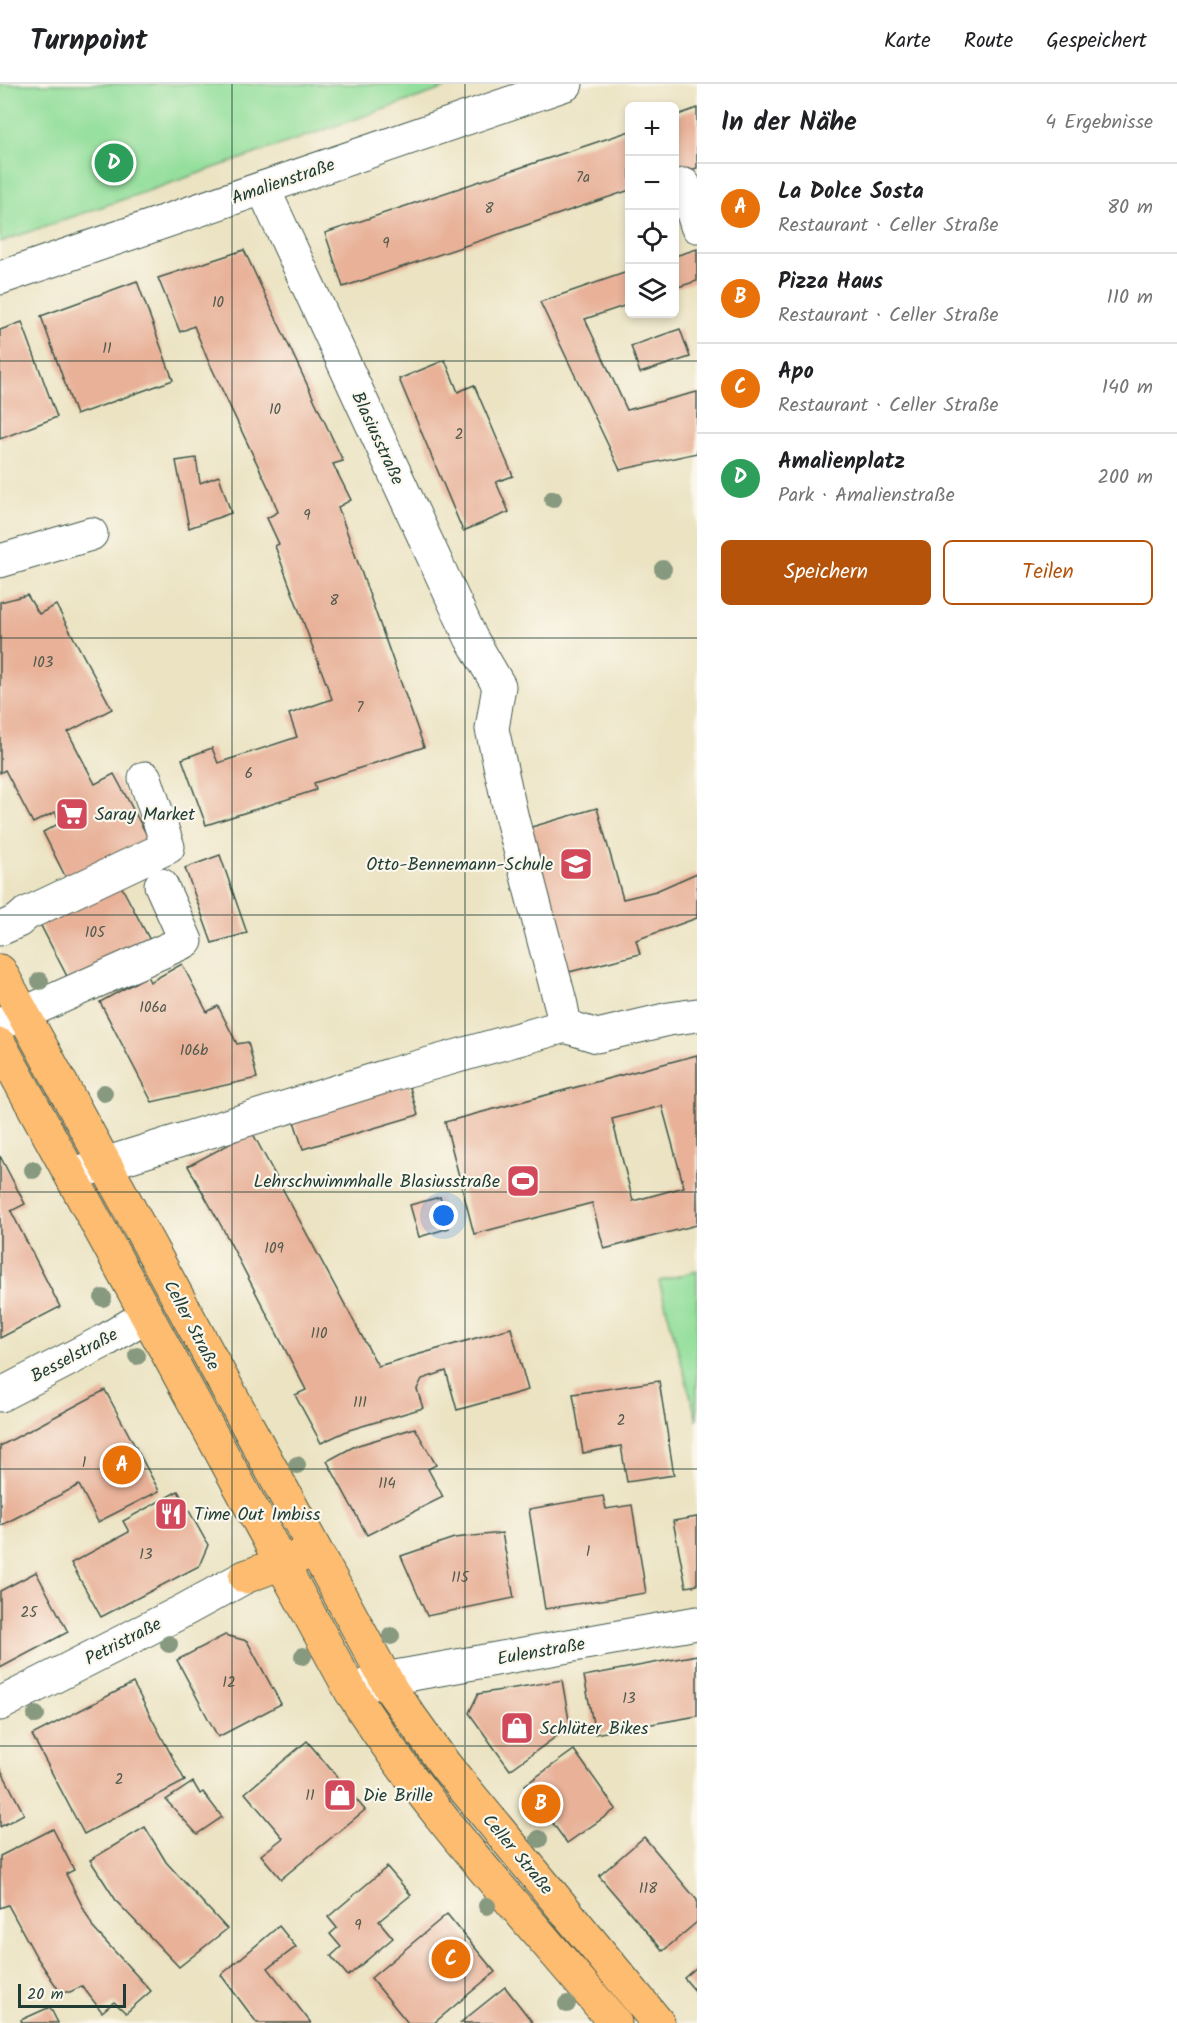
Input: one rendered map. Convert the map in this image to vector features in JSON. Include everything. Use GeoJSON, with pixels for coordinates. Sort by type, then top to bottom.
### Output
{"type":"FeatureCollection","features":[{"type":"Feature","properties":{"kind":"main road","name":"Celler Straße"},"geometry":{"type":"LineString","coordinates":[[0,971],[11,1019],[104,1164],[384,1679],[413,1724],[445,1765],[658,2023]]}},
{"type":"Feature","properties":{"kind":"main road","name":"Celler Straße"},"geometry":{"type":"LineString","coordinates":[[0,1045],[261,1523],[280,1562],[351,1691],[379,1736],[419,1791],[615,2023]]}},
{"type":"Feature","properties":{"kind":"main road"},"geometry":{"type":"LineString","coordinates":[[245,1577],[315,1550]]}},
{"type":"Feature","properties":{"kind":"main road"},"geometry":{"type":"LineString","coordinates":[[245,1577],[274,1583],[302,1601]]}},
{"type":"Feature","properties":{"kind":"street","name":"Amalienstraße"},"geometry":{"type":"LineString","coordinates":[[0,278],[566,84]]}},
{"type":"Feature","properties":{"kind":"street"},"geometry":{"type":"LineString","coordinates":[[684,185],[697,226]]}},
{"type":"Feature","properties":{"kind":"street","name":"Blasiusstraße"},"geometry":{"type":"LineString","coordinates":[[262,188],[471,638],[499,686],[492,729],[512,819],[561,1005],[564,1026]]}},
{"type":"Feature","properties":{"kind":"street"},"geometry":{"type":"LineString","coordinates":[[0,561],[92,534]]}},
{"type":"Feature","properties":{"kind":"street"},"geometry":{"type":"LineString","coordinates":[[0,929],[18,921],[26,914],[168,848],[145,778]]}},
{"type":"Feature","properties":{"kind":"street"},"geometry":{"type":"LineString","coordinates":[[11,1019],[186,941],[161,885]]}},
{"type":"Feature","properties":{"kind":"street"},"geometry":{"type":"LineString","coordinates":[[69,1175],[390,1075],[564,1026],[597,1036],[669,1019],[697,1015]]}},
{"type":"Feature","properties":{"kind":"street","name":"Besselstraße"},"geometry":{"type":"LineString","coordinates":[[0,1395],[106,1340],[147,1315]]}},
{"type":"Feature","properties":{"kind":"street","name":"Petristraße"},"geometry":{"type":"LineString","coordinates":[[0,1704],[245,1577]]}},
{"type":"Feature","properties":{"kind":"street","name":"Eulenstraße"},"geometry":{"type":"LineString","coordinates":[[384,1679],[697,1623]]}},
{"type":"Feature","properties":{"kind":"street"},"geometry":{"type":"LineString","coordinates":[[351,1691],[384,1679]]}},
{"type":"Feature","properties":{"kind":"green space"},"geometry":{"type":"Polygon","coordinates":[[[0,84],[457,84],[0,242],[0,84]]]}},
{"type":"Feature","properties":{"kind":"green space"},"geometry":{"type":"Polygon","coordinates":[[[697,1271],[697,1420],[659,1281],[697,1271]]]}},
{"type":"Feature","properties":{"kind":"building"},"geometry":{"type":"Polygon","coordinates":[[[697,108],[697,168],[679,174],[679,156],[679,115],[697,108]]]}},
{"type":"Feature","properties":{"kind":"building"},"geometry":{"type":"Polygon","coordinates":[[[625,133],[625,192],[343,287],[325,233],[625,133]]]}},
{"type":"Feature","properties":{"kind":"building"},"geometry":{"type":"Polygon","coordinates":[[[697,249],[697,281],[679,287],[679,264],[679,255],[697,249]]]}},
{"type":"Feature","properties":{"kind":"building"},"geometry":{"type":"Polygon","coordinates":[[[244,250],[343,461],[333,464],[351,500],[338,507],[424,747],[314,783],[316,790],[206,825],[182,759],[212,748],[218,763],[297,737],[289,714],[332,699],[275,546],[279,544],[267,518],[278,512],[271,493],[194,326],[180,332],[158,278],[244,250]]]}},
{"type":"Feature","properties":{"kind":"building"},"geometry":{"type":"Polygon","coordinates":[[[625,273],[625,306],[585,319],[627,410],[697,392],[697,453],[620,470],[540,302],[625,273]]]}},
{"type":"Feature","properties":{"kind":"building"},"geometry":{"type":"Polygon","coordinates":[[[137,281],[173,380],[76,415],[41,316],[137,281]]]}},
{"type":"Feature","properties":{"kind":"building"},"geometry":{"type":"Polygon","coordinates":[[[22,322],[57,417],[0,439],[0,330],[22,322]]]}},
{"type":"Feature","properties":{"kind":"building"},"geometry":{"type":"Polygon","coordinates":[[[680,329],[690,357],[640,373],[631,346],[680,329]]]}},
{"type":"Feature","properties":{"kind":"building"},"geometry":{"type":"Polygon","coordinates":[[[445,360],[458,392],[474,385],[513,476],[496,482],[509,512],[463,531],[399,379],[445,360]]]}},
{"type":"Feature","properties":{"kind":"building"},"geometry":{"type":"Polygon","coordinates":[[[196,458],[200,483],[219,476],[231,513],[189,528],[176,461],[196,458]]]}},
{"type":"Feature","properties":{"kind":"building"},"geometry":{"type":"Polygon","coordinates":[[[27,595],[39,614],[56,605],[112,709],[68,732],[95,784],[114,774],[150,841],[69,884],[43,832],[60,823],[55,812],[33,823],[5,770],[0,773],[0,602],[27,595]]]}},
{"type":"Feature","properties":{"kind":"building","name":"Otto-Bennemann-Schule"},"geometry":{"type":"Polygon","coordinates":[[[597,808],[623,899],[656,891],[697,873],[697,918],[636,940],[640,954],[569,972],[528,828],[597,808]]]}},
{"type":"Feature","properties":{"kind":"building"},"geometry":{"type":"Polygon","coordinates":[[[220,855],[247,933],[212,943],[185,868],[220,855]]]}},
{"type":"Feature","properties":{"kind":"building"},"geometry":{"type":"Polygon","coordinates":[[[119,882],[153,946],[71,984],[37,918],[119,882]]]}},
{"type":"Feature","properties":{"kind":"building"},"geometry":{"type":"Polygon","coordinates":[[[182,964],[207,1012],[218,1006],[237,1044],[248,1042],[257,1078],[152,1102],[100,1002],[147,976],[150,982],[182,964]]]}},
{"type":"Feature","properties":{"kind":"building"},"geometry":{"type":"Polygon","coordinates":[[[697,1055],[697,1225],[604,1249],[592,1203],[474,1234],[445,1122],[697,1055]],[[662,1106],[612,1119],[633,1201],[684,1187],[662,1106]]]}},
{"type":"Feature","properties":{"kind":"building"},"geometry":{"type":"Polygon","coordinates":[[[409,1084],[418,1115],[303,1149],[293,1118],[409,1084]]]}},
{"type":"Feature","properties":{"kind":"building"},"geometry":{"type":"Polygon","coordinates":[[[252,1132],[378,1366],[511,1328],[528,1390],[457,1410],[446,1371],[422,1379],[417,1389],[423,1408],[349,1430],[321,1443],[295,1395],[306,1390],[188,1166],[252,1132]]]}},
{"type":"Feature","properties":{"kind":"building"},"geometry":{"type":"Polygon","coordinates":[[[0,1156],[25,1204],[11,1211],[60,1307],[0,1338],[0,1156]]]}},
{"type":"Feature","properties":{"kind":"building"},"geometry":{"type":"Polygon","coordinates":[[[440,1197],[449,1228],[419,1237],[410,1205],[440,1197]]]}},
{"type":"Feature","properties":{"kind":"building"},"geometry":{"type":"Polygon","coordinates":[[[659,1381],[674,1475],[627,1482],[621,1446],[583,1453],[573,1394],[659,1381]]]}},
{"type":"Feature","properties":{"kind":"building"},"geometry":{"type":"Polygon","coordinates":[[[105,1390],[159,1491],[98,1522],[79,1485],[0,1526],[0,1446],[105,1390]]]}},
{"type":"Feature","properties":{"kind":"building"},"geometry":{"type":"Polygon","coordinates":[[[415,1428],[436,1465],[428,1469],[443,1497],[367,1535],[327,1461],[355,1446],[415,1428]]]}},
{"type":"Feature","properties":{"kind":"building"},"geometry":{"type":"Polygon","coordinates":[[[178,1491],[208,1545],[199,1566],[101,1617],[71,1563],[129,1532],[123,1521],[178,1491]]]}},
{"type":"Feature","properties":{"kind":"building"},"geometry":{"type":"Polygon","coordinates":[[[603,1496],[606,1509],[632,1505],[646,1593],[545,1609],[529,1509],[603,1496]]]}},
{"type":"Feature","properties":{"kind":"building"},"geometry":{"type":"Polygon","coordinates":[[[697,1517],[697,1585],[686,1587],[673,1521],[697,1517]]]}},
{"type":"Feature","properties":{"kind":"building"},"geometry":{"type":"Polygon","coordinates":[[[502,1533],[514,1598],[427,1616],[401,1556],[454,1538],[502,1533]]]}},
{"type":"Feature","properties":{"kind":"building"},"geometry":{"type":"Polygon","coordinates":[[[36,1572],[68,1632],[0,1668],[0,1591],[36,1572]]]}},
{"type":"Feature","properties":{"kind":"building"},"geometry":{"type":"Polygon","coordinates":[[[225,1635],[247,1641],[281,1704],[218,1737],[177,1660],[225,1635]]]}},
{"type":"Feature","properties":{"kind":"building"},"geometry":{"type":"Polygon","coordinates":[[[697,1655],[697,1716],[595,1734],[584,1676],[697,1655]]]}},
{"type":"Feature","properties":{"kind":"building"},"geometry":{"type":"Polygon","coordinates":[[[562,1680],[571,1732],[557,1736],[510,1770],[469,1713],[478,1694],[562,1680]]]}},
{"type":"Feature","properties":{"kind":"building"},"geometry":{"type":"Polygon","coordinates":[[[133,1683],[185,1781],[84,1834],[32,1735],[133,1683]]]}},
{"type":"Feature","properties":{"kind":"building"},"geometry":{"type":"Polygon","coordinates":[[[307,1741],[365,1810],[281,1879],[261,1855],[283,1838],[245,1793],[307,1741]]]}},
{"type":"Feature","properties":{"kind":"building"},"geometry":{"type":"Polygon","coordinates":[[[574,1750],[616,1809],[567,1843],[525,1785],[574,1750]]]}},
{"type":"Feature","properties":{"kind":"building"},"geometry":{"type":"Polygon","coordinates":[[[0,1768],[24,1814],[0,1827],[0,1768]]]}},
{"type":"Feature","properties":{"kind":"building"},"geometry":{"type":"Polygon","coordinates":[[[193,1782],[200,1794],[203,1792],[222,1817],[197,1834],[166,1800],[193,1782]]]}},
{"type":"Feature","properties":{"kind":"building"},"geometry":{"type":"Polygon","coordinates":[[[145,1827],[166,1862],[227,1929],[179,1967],[117,1902],[90,1860],[145,1827]]]}},
{"type":"Feature","properties":{"kind":"building"},"geometry":{"type":"Polygon","coordinates":[[[53,1829],[74,1870],[66,1874],[94,1929],[151,1991],[126,2013],[114,2002],[102,2012],[82,1986],[70,1992],[60,1992],[36,1956],[8,1905],[0,1908],[0,1856],[53,1829]]]}},
{"type":"Feature","properties":{"kind":"building"},"geometry":{"type":"Polygon","coordinates":[[[644,1837],[697,1900],[697,1922],[663,1951],[599,1876],[644,1837]]]}},
{"type":"Feature","properties":{"kind":"building"},"geometry":{"type":"Polygon","coordinates":[[[387,1867],[411,1895],[379,1921],[393,1938],[348,1976],[331,1956],[341,1947],[330,1934],[337,1928],[328,1917],[387,1867]]]}},
{"type":"Feature","properties":{"kind":"building"},"geometry":{"type":"Polygon","coordinates":[[[447,1914],[495,1972],[434,2023],[408,2023],[371,1978],[447,1914]]]}},
{"type":"Feature","properties":{"kind":"building"},"geometry":{"type":"Polygon","coordinates":[[[279,1926],[296,1947],[268,1968],[311,2023],[257,2023],[221,1975],[279,1926]]]}},
{"type":"Feature","properties":{"kind":"building"},"geometry":{"type":"Polygon","coordinates":[[[697,1967],[697,1993],[684,1978],[697,1967]]]}},
{"type":"Feature","properties":{"kind":"building"},"geometry":{"type":"Polygon","coordinates":[[[505,1987],[533,2023],[460,2023],[505,1987]]]}},
{"type":"Feature","properties":{"kind":"building"},"geometry":{"type":"Polygon","coordinates":[[[50,2007],[58,2023],[22,2023],[21,2020],[50,2007]]]}},
{"type":"Feature","properties":{"kind":"place","name":"Amalienplatz"},"geometry":{"type":"Point","coordinates":[114,163]}},
{"type":"Feature","properties":{"kind":"place","name":"Saray Market"},"geometry":{"type":"Point","coordinates":[72,814]}},
{"type":"Feature","properties":{"kind":"place","name":"Otto-Bennemann-Schule"},"geometry":{"type":"Point","coordinates":[576,864]}},
{"type":"Feature","properties":{"kind":"place","name":"Lehrschwimmhalle Blasiusstraße"},"geometry":{"type":"Point","coordinates":[523,1181]}},
{"type":"Feature","properties":{"kind":"place","name":"La Dolce Sosta"},"geometry":{"type":"Point","coordinates":[122,1465]}},
{"type":"Feature","properties":{"kind":"place","name":"Time Out Imbiss"},"geometry":{"type":"Point","coordinates":[171,1514]}},
{"type":"Feature","properties":{"kind":"place","name":"Schlüter Bikes"},"geometry":{"type":"Point","coordinates":[517,1728]}},
{"type":"Feature","properties":{"kind":"place","name":"Die Brille"},"geometry":{"type":"Point","coordinates":[340,1795]}},
{"type":"Feature","properties":{"kind":"place","name":"Pizza Haus"},"geometry":{"type":"Point","coordinates":[541,1804]}},
{"type":"Feature","properties":{"kind":"place","name":"Apo"},"geometry":{"type":"Point","coordinates":[451,1959]}}]}
